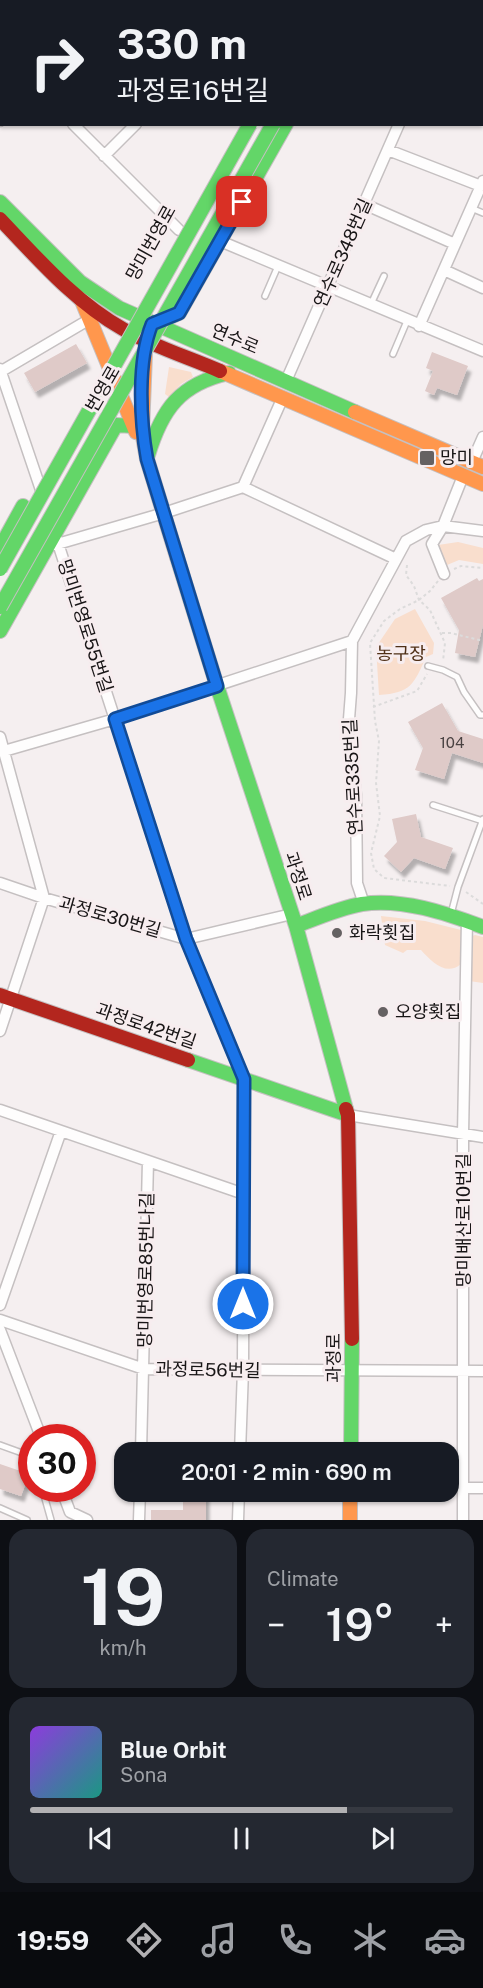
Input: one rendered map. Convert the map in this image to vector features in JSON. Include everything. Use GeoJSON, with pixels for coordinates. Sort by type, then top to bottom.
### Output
{"type":"FeatureCollection","features":[{"type":"Feature","properties":{"kind":"main road","name":"망미번영로"},"geometry":{"type":"LineString","coordinates":[[152,324],[143,296],[237,126]]}},
{"type":"Feature","properties":{"kind":"main road","name":"번영로"},"geometry":{"type":"LineString","coordinates":[[0,569],[249,126]]}},
{"type":"Feature","properties":{"kind":"main road","name":"번영로"},"geometry":{"type":"LineString","coordinates":[[0,608],[272,126]]}},
{"type":"Feature","properties":{"kind":"main road"},"geometry":{"type":"LineString","coordinates":[[152,324],[179,313],[285,126]]}},
{"type":"Feature","properties":{"kind":"main road","name":"연수로"},"geometry":{"type":"LineString","coordinates":[[0,202],[80,282],[119,308],[478,465]]}},
{"type":"Feature","properties":{"kind":"main road","name":"연수로"},"geometry":{"type":"LineString","coordinates":[[0,219],[50,271],[82,300],[114,324],[146,341],[229,373],[483,484]]}},
{"type":"Feature","properties":{"kind":"main road","name":"과정로"},"geometry":{"type":"LineString","coordinates":[[179,230],[196,242],[157,312],[146,341],[141,402],[142,431],[147,459],[217,686],[294,920],[348,1115],[351,1442]]}},
{"type":"Feature","properties":{"kind":"main road"},"geometry":{"type":"LineString","coordinates":[[82,300],[147,459]]}},
{"type":"Feature","properties":{"kind":"main road"},"geometry":{"type":"LineString","coordinates":[[0,548],[106,359]]}},
{"type":"Feature","properties":{"kind":"main road"},"geometry":{"type":"LineString","coordinates":[[147,459],[158,424],[178,398],[192,385],[229,373]]}},
{"type":"Feature","properties":{"kind":"main road"},"geometry":{"type":"LineString","coordinates":[[0,631],[54,541],[116,424],[133,426]]}},
{"type":"Feature","properties":{"kind":"main road"},"geometry":{"type":"LineString","coordinates":[[294,920],[364,904],[393,903],[451,915],[483,927]]}},
{"type":"Feature","properties":{"kind":"main road","name":"과정로42번길"},"geometry":{"type":"LineString","coordinates":[[6,997],[348,1115]]}},
{"type":"Feature","properties":{"kind":"main road"},"geometry":{"type":"LineString","coordinates":[[350,1502],[350,1520]]}},
{"type":"Feature","properties":{"kind":"street"},"geometry":{"type":"LineString","coordinates":[[75,126],[179,230]]}},
{"type":"Feature","properties":{"kind":"street"},"geometry":{"type":"LineString","coordinates":[[104,156],[134,126]]}},
{"type":"Feature","properties":{"kind":"street","name":"연수로348번길"},"geometry":{"type":"LineString","coordinates":[[286,381],[398,126]]}},
{"type":"Feature","properties":{"kind":"street"},"geometry":{"type":"LineString","coordinates":[[388,150],[482,183],[419,326]]}},
{"type":"Feature","properties":{"kind":"street"},"geometry":{"type":"LineString","coordinates":[[364,204],[455,244]]}},
{"type":"Feature","properties":{"kind":"street"},"geometry":{"type":"LineString","coordinates":[[220,241],[483,351]]}},
{"type":"Feature","properties":{"kind":"street"},"geometry":{"type":"LineString","coordinates":[[444,270],[483,288]]}},
{"type":"Feature","properties":{"kind":"street"},"geometry":{"type":"LineString","coordinates":[[1,370],[90,319]]}},
{"type":"Feature","properties":{"kind":"street","name":"망미번영로55번길"},"geometry":{"type":"LineString","coordinates":[[1,370],[38,480],[54,541],[115,719],[186,939],[244,1079],[243,1370],[240,1442]]}},
{"type":"Feature","properties":{"kind":"street"},"geometry":{"type":"LineString","coordinates":[[243,487],[283,397]]}},
{"type":"Feature","properties":{"kind":"street"},"geometry":{"type":"LineString","coordinates":[[478,465],[483,437]]}},
{"type":"Feature","properties":{"kind":"street"},"geometry":{"type":"LineString","coordinates":[[444,574],[432,544],[443,526],[463,476]]}},
{"type":"Feature","properties":{"kind":"street"},"geometry":{"type":"LineString","coordinates":[[7,535],[54,541],[164,513],[243,487],[396,559]]}},
{"type":"Feature","properties":{"kind":"street"},"geometry":{"type":"LineString","coordinates":[[443,526],[483,531]]}},
{"type":"Feature","properties":{"kind":"street","name":"연수로335번길"},"geometry":{"type":"LineString","coordinates":[[364,904],[357,884],[356,795],[348,732],[352,641],[406,541],[426,530],[443,526]]}},
{"type":"Feature","properties":{"kind":"street"},"geometry":{"type":"LineString","coordinates":[[2,751],[115,719],[352,641]]}},
{"type":"Feature","properties":{"kind":"street"},"geometry":{"type":"LineString","coordinates":[[0,737],[44,898],[6,997],[0,1031]]}},
{"type":"Feature","properties":{"kind":"street","name":"과정로30번길"},"geometry":{"type":"LineString","coordinates":[[0,883],[186,939],[294,920]]}},
{"type":"Feature","properties":{"kind":"street","name":"망미배산로10번길"},"geometry":{"type":"LineString","coordinates":[[463,1520],[466,920]]}},
{"type":"Feature","properties":{"kind":"street"},"geometry":{"type":"LineString","coordinates":[[0,1110],[244,1194]]}},
{"type":"Feature","properties":{"kind":"street"},"geometry":{"type":"LineString","coordinates":[[348,1115],[483,1137]]}},
{"type":"Feature","properties":{"kind":"street"},"geometry":{"type":"LineString","coordinates":[[0,1305],[61,1131]]}},
{"type":"Feature","properties":{"kind":"street","name":"망미번영로85번나길"},"geometry":{"type":"LineString","coordinates":[[141,1442],[148,1161]]}},
{"type":"Feature","properties":{"kind":"street","name":"과정로56번길"},"geometry":{"type":"LineString","coordinates":[[0,1320],[144,1369],[483,1371]]}},
{"type":"Feature","properties":{"kind":"street"},"geometry":{"type":"LineString","coordinates":[[0,1330],[36,1424]]}},
{"type":"Feature","properties":{"kind":"street"},"geometry":{"type":"LineString","coordinates":[[464,1488],[483,1488]]}},
{"type":"Feature","properties":{"kind":"street"},"geometry":{"type":"LineString","coordinates":[[66,1502],[70,1512],[87,1520]]}},
{"type":"Feature","properties":{"kind":"street"},"geometry":{"type":"LineString","coordinates":[[139,1520],[140,1502]]}},
{"type":"Feature","properties":{"kind":"street"},"geometry":{"type":"LineString","coordinates":[[238,1520],[239,1502]]}},
{"type":"Feature","properties":{"kind":"lane"},"geometry":{"type":"LineString","coordinates":[[471,208],[483,213]]}},
{"type":"Feature","properties":{"kind":"lane"},"geometry":{"type":"LineString","coordinates":[[265,296],[278,266]]}},
{"type":"Feature","properties":{"kind":"lane"},"geometry":{"type":"LineString","coordinates":[[370,305],[384,276]]}},
{"type":"Feature","properties":{"kind":"lane"},"geometry":{"type":"LineString","coordinates":[[393,354],[407,321]]}},
{"type":"Feature","properties":{"kind":"lane"},"geometry":{"type":"LineString","coordinates":[[428,666],[457,677],[464,692],[480,715],[483,715]]}},
{"type":"Feature","properties":{"kind":"lane"},"geometry":{"type":"LineString","coordinates":[[433,805],[483,821],[458,887],[451,915]]}},
{"type":"Feature","properties":{"kind":"lane"},"geometry":{"type":"LineString","coordinates":[[0,1445],[18,1452]]}},
{"type":"Feature","properties":{"kind":"lane"},"geometry":{"type":"LineString","coordinates":[[46,1502],[51,1520]]}},
{"type":"Feature","properties":{"kind":"lane"},"geometry":{"type":"LineString","coordinates":[[0,1508],[27,1520]]}},
{"type":"Feature","properties":{"kind":"path"},"geometry":{"type":"LineString","coordinates":[[408,558],[406,575],[414,586],[418,600],[430,610],[445,643],[443,670]]}},
{"type":"Feature","properties":{"kind":"path"},"geometry":{"type":"LineString","coordinates":[[483,568],[461,566],[444,574],[430,591],[384,621],[370,643],[378,741],[376,783],[381,816],[371,853],[374,869],[384,878],[458,887],[483,904]]}},
{"type":"Feature","properties":{"kind":"path"},"geometry":{"type":"LineString","coordinates":[[441,633],[451,633],[483,641]]}},
{"type":"Feature","properties":{"kind":"path"},"geometry":{"type":"LineString","coordinates":[[374,707],[417,691],[425,679],[428,666]]}},
{"type":"Feature","properties":{"kind":"green space"},"geometry":{"type":"Polygon","coordinates":[[[169,367],[191,372],[193,377],[181,384],[169,397],[165,394],[169,367]]]}},
{"type":"Feature","properties":{"kind":"green space"},"geometry":{"type":"Polygon","coordinates":[[[458,542],[483,548],[483,564],[459,560],[447,565],[438,545],[458,542]]]}},
{"type":"Feature","properties":{"kind":"green space","name":"농구장"},"geometry":{"type":"Polygon","coordinates":[[[415,609],[434,643],[433,654],[426,657],[418,674],[405,689],[379,695],[376,647],[395,619],[415,609]]]}},
{"type":"Feature","properties":{"kind":"green space"},"geometry":{"type":"Polygon","coordinates":[[[381,916],[425,921],[461,930],[461,964],[455,968],[444,968],[434,963],[421,950],[407,950],[403,953],[385,945],[381,916]]]}},
{"type":"Feature","properties":{"kind":"green space"},"geometry":{"type":"Polygon","coordinates":[[[475,935],[483,937],[483,983],[469,981],[470,937],[475,935]]]}},
{"type":"Feature","properties":{"kind":"building"},"geometry":{"type":"Polygon","coordinates":[[[76,344],[87,363],[35,392],[24,373],[76,344]]]}},
{"type":"Feature","properties":{"kind":"building"},"geometry":{"type":"Polygon","coordinates":[[[432,352],[468,366],[457,395],[437,388],[434,395],[425,391],[433,371],[426,368],[432,352]]]}},
{"type":"Feature","properties":{"kind":"building"},"geometry":{"type":"Polygon","coordinates":[[[477,578],[479,581],[483,579],[483,625],[475,657],[455,653],[459,630],[441,598],[477,578]]]}},
{"type":"Feature","properties":{"kind":"building"},"geometry":{"type":"Polygon","coordinates":[[[442,703],[458,731],[483,739],[483,763],[452,753],[444,779],[415,770],[423,748],[408,722],[442,703]]]}},
{"type":"Feature","properties":{"kind":"building"},"geometry":{"type":"Polygon","coordinates":[[[416,814],[421,837],[453,848],[445,869],[414,858],[401,872],[384,856],[397,842],[392,819],[416,814]]]}},
{"type":"Feature","properties":{"kind":"building"},"geometry":{"type":"Polygon","coordinates":[[[0,1464],[18,1470],[18,1495],[0,1489],[0,1464]]]}},
{"type":"Feature","properties":{"kind":"building"},"geometry":{"type":"Polygon","coordinates":[[[183,1502],[206,1502],[206,1520],[151,1520],[151,1510],[183,1510],[183,1502]]]}},
{"type":"Feature","properties":{"kind":"traffic: fast"},"geometry":{"type":"LineString","coordinates":[[0,569],[249,126]]}},
{"type":"Feature","properties":{"kind":"traffic: fast"},"geometry":{"type":"LineString","coordinates":[[0,607],[272,126]]}},
{"type":"Feature","properties":{"kind":"traffic: fast"},"geometry":{"type":"LineString","coordinates":[[159,322],[179,313],[285,126]]}},
{"type":"Feature","properties":{"kind":"traffic: fast"},"geometry":{"type":"LineString","coordinates":[[0,202],[80,282],[119,308],[355,412]]}},
{"type":"Feature","properties":{"kind":"traffic: fast"},"geometry":{"type":"LineString","coordinates":[[148,455],[160,424],[175,401],[198,384],[229,373]]}},
{"type":"Feature","properties":{"kind":"traffic: fast"},"geometry":{"type":"LineString","coordinates":[[0,631],[116,425],[133,426]]}},
{"type":"Feature","properties":{"kind":"traffic: fast"},"geometry":{"type":"LineString","coordinates":[[0,548],[23,506]]}},
{"type":"Feature","properties":{"kind":"traffic: fast"},"geometry":{"type":"LineString","coordinates":[[177,557],[296,926],[346,1109]]}},
{"type":"Feature","properties":{"kind":"traffic: fast"},"geometry":{"type":"LineString","coordinates":[[296,926],[345,908],[362,904],[393,903],[424,908],[483,927]]}},
{"type":"Feature","properties":{"kind":"traffic: fast"},"geometry":{"type":"LineString","coordinates":[[188,1060],[348,1115]]}},
{"type":"Feature","properties":{"kind":"traffic: fast"},"geometry":{"type":"LineString","coordinates":[[351,1442],[352,1339]]}},
{"type":"Feature","properties":{"kind":"traffic: slow"},"geometry":{"type":"LineString","coordinates":[[82,301],[136,432]]}},
{"type":"Feature","properties":{"kind":"traffic: slow"},"geometry":{"type":"LineString","coordinates":[[145,354],[142,431],[147,459],[177,557]]}},
{"type":"Feature","properties":{"kind":"traffic: slow"},"geometry":{"type":"LineString","coordinates":[[220,371],[483,484]]}},
{"type":"Feature","properties":{"kind":"traffic: slow"},"geometry":{"type":"LineString","coordinates":[[355,412],[483,467]]}},
{"type":"Feature","properties":{"kind":"traffic: slow"},"geometry":{"type":"LineString","coordinates":[[350,1502],[350,1520]]}},
{"type":"Feature","properties":{"kind":"traffic: jam"},"geometry":{"type":"LineString","coordinates":[[0,219],[58,279],[105,318],[147,341],[220,371]]}},
{"type":"Feature","properties":{"kind":"traffic: jam"},"geometry":{"type":"LineString","coordinates":[[0,995],[188,1060]]}},
{"type":"Feature","properties":{"kind":"traffic: jam"},"geometry":{"type":"LineString","coordinates":[[346,1109],[348,1115],[352,1339]]}},
{"type":"Feature","properties":{"kind":"place","name":"망미"},"geometry":{"type":"Point","coordinates":[427,458]}},
{"type":"Feature","properties":{"kind":"place","name":"화락횟집"},"geometry":{"type":"Point","coordinates":[337,933]}},
{"type":"Feature","properties":{"kind":"place","name":"오양횟집"},"geometry":{"type":"Point","coordinates":[383,1012]}},
{"type":"Feature","properties":{"kind":"route"},"geometry":{"type":"LineString","coordinates":[[242,202],[179,313],[152,324],[146,341],[141,402],[142,431],[147,459],[217,686],[115,719],[186,939],[244,1079],[243,1304]]}}]}
